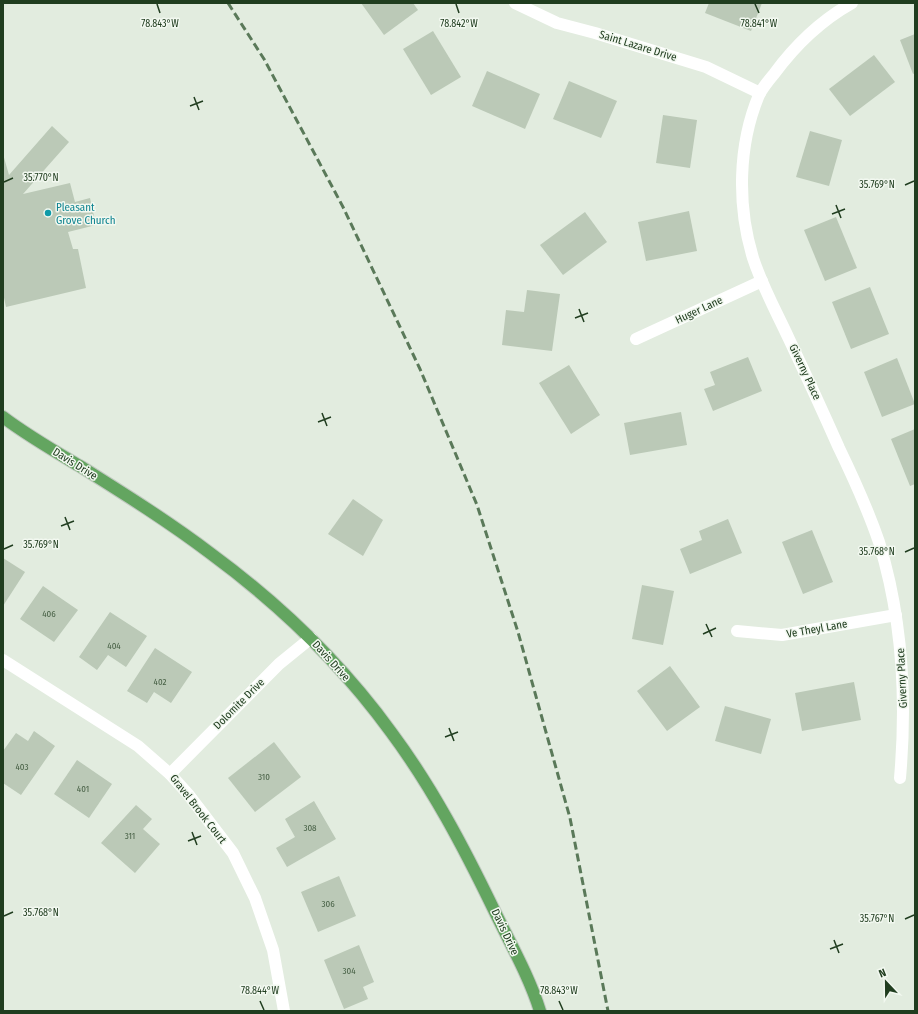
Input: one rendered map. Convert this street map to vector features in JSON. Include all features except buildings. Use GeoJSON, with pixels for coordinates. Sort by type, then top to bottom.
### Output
{"type":"FeatureCollection","features":[{"type":"Feature","properties":{"kind":"main road","name":"Davis Drive"},"geometry":{"type":"LineString","coordinates":[[3,417],[188,537],[244,579],[311,638],[348,679],[391,732],[432,793],[469,858],[509,939],[540,1011]]}},
{"type":"Feature","properties":{"kind":"street","name":"Saint Lazare Drive"},"geometry":{"type":"LineString","coordinates":[[515,3],[557,23],[706,67],[760,93]]}},
{"type":"Feature","properties":{"kind":"street","name":"Giverny Place"},"geometry":{"type":"LineString","coordinates":[[852,3],[833,14],[810,32],[790,52],[760,93],[746,144],[741,191],[743,215],[748,237],[762,281],[870,517],[885,562],[896,615],[904,682],[904,714],[900,778]]}},
{"type":"Feature","properties":{"kind":"street","name":"Huger Lane"},"geometry":{"type":"LineString","coordinates":[[636,339],[762,281]]}},
{"type":"Feature","properties":{"kind":"street","name":"Ve Theyl Lane"},"geometry":{"type":"LineString","coordinates":[[737,631],[782,635],[896,615]]}},
{"type":"Feature","properties":{"kind":"street","name":"Dolomite Drive"},"geometry":{"type":"LineString","coordinates":[[170,774],[279,664],[311,638]]}},
{"type":"Feature","properties":{"kind":"street","name":"Gravel Brook Court"},"geometry":{"type":"LineString","coordinates":[[4,663],[138,746],[170,774],[209,820],[233,854],[255,898],[273,950],[284,1011]]}},
{"type":"Feature","properties":{"kind":"railway"},"geometry":{"type":"LineString","coordinates":[[228,3],[264,59],[343,207],[420,369],[477,505],[518,632],[570,818],[608,1011]]}},
{"type":"Feature","properties":{"kind":"place","name":"Pleasant Grove Church"},"geometry":{"type":"Point","coordinates":[48,213]}}]}
